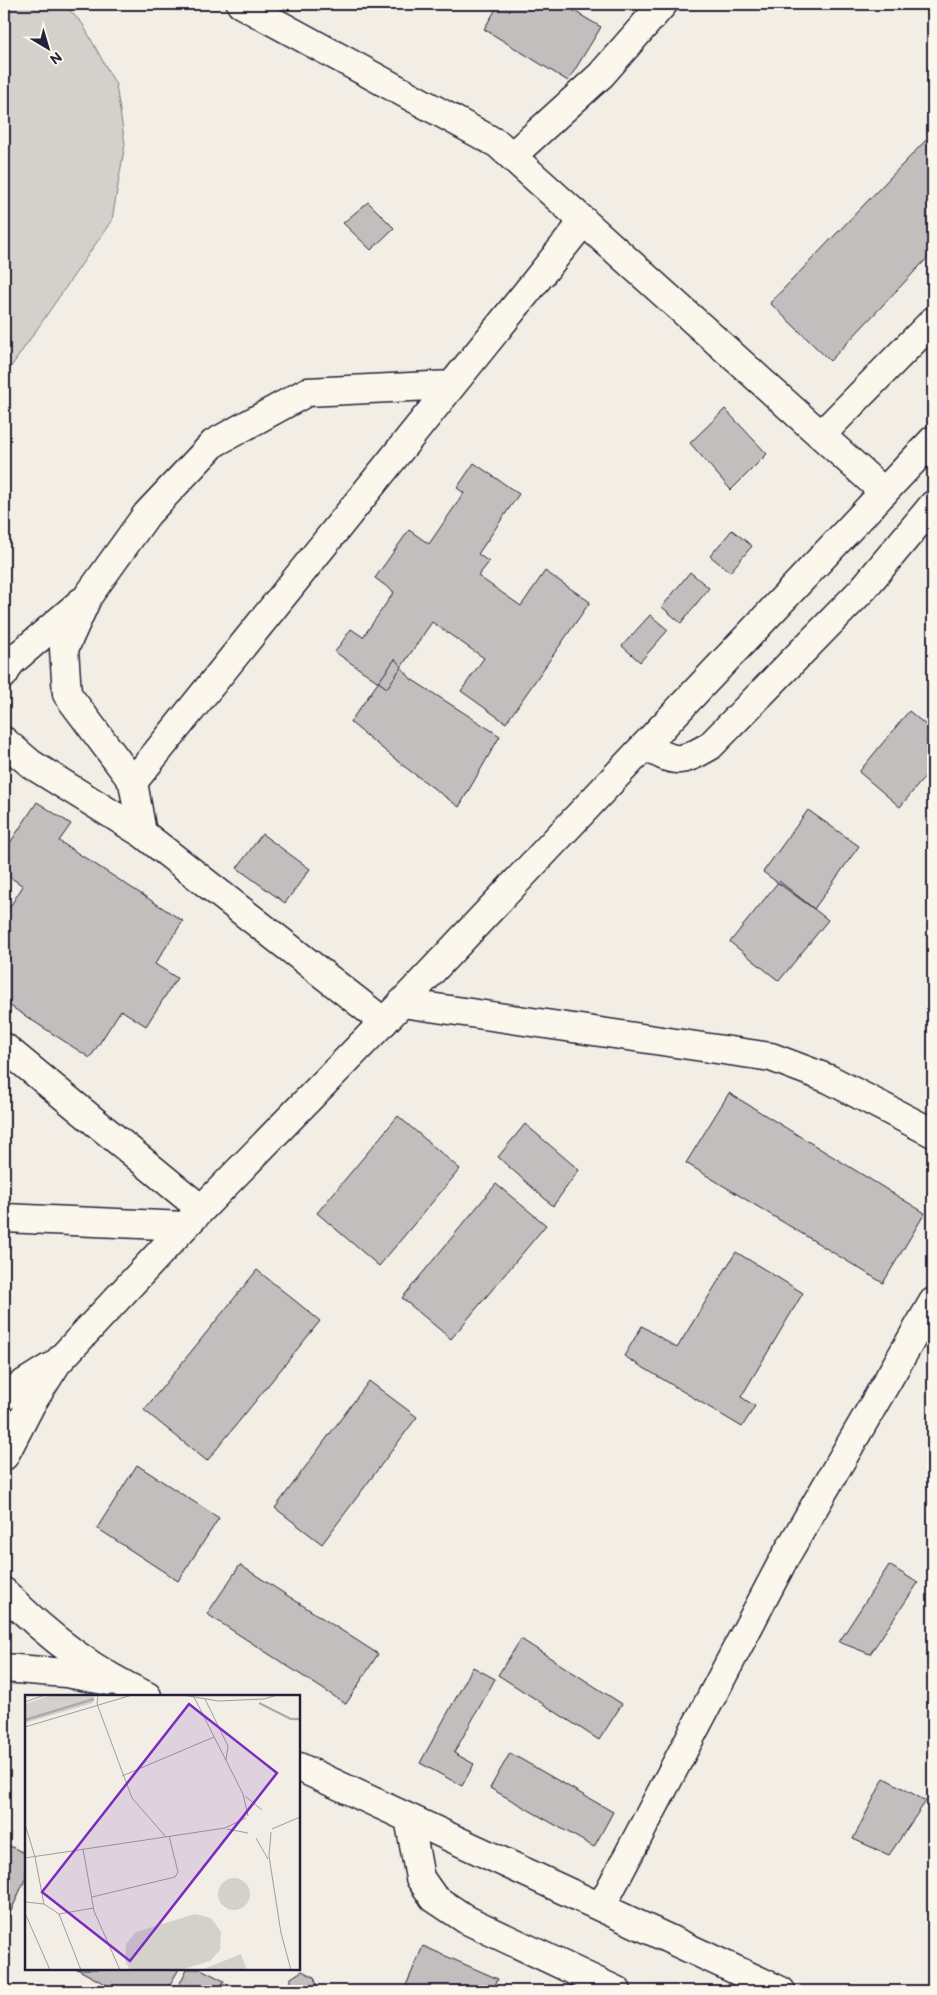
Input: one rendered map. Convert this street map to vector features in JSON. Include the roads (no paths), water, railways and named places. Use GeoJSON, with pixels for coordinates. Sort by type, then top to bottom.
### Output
{"type":"FeatureCollection","features":[{"type":"Feature","properties":{"kind":"main road"},"geometry":{"type":"LineString","coordinates":[[242,4],[498,144],[884,492]]}},
{"type":"Feature","properties":{"kind":"main road"},"geometry":{"type":"LineString","coordinates":[[512,156],[602,74],[663,4]]}},
{"type":"Feature","properties":{"kind":"main road"},"geometry":{"type":"LineString","coordinates":[[133,782],[584,221]]}},
{"type":"Feature","properties":{"kind":"main road"},"geometry":{"type":"LineString","coordinates":[[821,435],[933,321]]}},
{"type":"Feature","properties":{"kind":"main road"},"geometry":{"type":"LineString","coordinates":[[142,833],[133,782],[67,694],[64,649],[88,596],[147,514],[214,443],[307,392],[452,386]]}},
{"type":"Feature","properties":{"kind":"main road"},"geometry":{"type":"LineString","coordinates":[[4,1456],[31,1404],[57,1363],[193,1218],[393,1012],[933,440]]}},
{"type":"Feature","properties":{"kind":"main road"},"geometry":{"type":"LineString","coordinates":[[645,746],[668,758],[680,760],[689,758],[710,746],[863,589],[933,506]]}},
{"type":"Feature","properties":{"kind":"main road"},"geometry":{"type":"LineString","coordinates":[[4,674],[10,664],[88,596]]}},
{"type":"Feature","properties":{"kind":"main road"},"geometry":{"type":"LineString","coordinates":[[4,741],[31,764],[142,833],[393,1012],[771,1057],[829,1079],[933,1133]]}},
{"type":"Feature","properties":{"kind":"main road"},"geometry":{"type":"LineString","coordinates":[[4,1047],[193,1218]]}},
{"type":"Feature","properties":{"kind":"main road"},"geometry":{"type":"LineString","coordinates":[[4,1218],[193,1218]]}},
{"type":"Feature","properties":{"kind":"main road"},"geometry":{"type":"LineString","coordinates":[[601,1907],[784,1560],[933,1302]]}},
{"type":"Feature","properties":{"kind":"main road"},"geometry":{"type":"LineString","coordinates":[[4,1396],[57,1363]]}},
{"type":"Feature","properties":{"kind":"main road"},"geometry":{"type":"LineString","coordinates":[[4,1592],[50,1633],[118,1682],[145,1695]]}},
{"type":"Feature","properties":{"kind":"main road"},"geometry":{"type":"LineString","coordinates":[[4,1668],[66,1673],[118,1682]]}},
{"type":"Feature","properties":{"kind":"main road"},"geometry":{"type":"LineString","coordinates":[[300,1767],[781,1991]]}},
{"type":"Feature","properties":{"kind":"main road"},"geometry":{"type":"LineString","coordinates":[[409,1818],[420,1878],[434,1898],[466,1920],[617,1991]]}}]}
